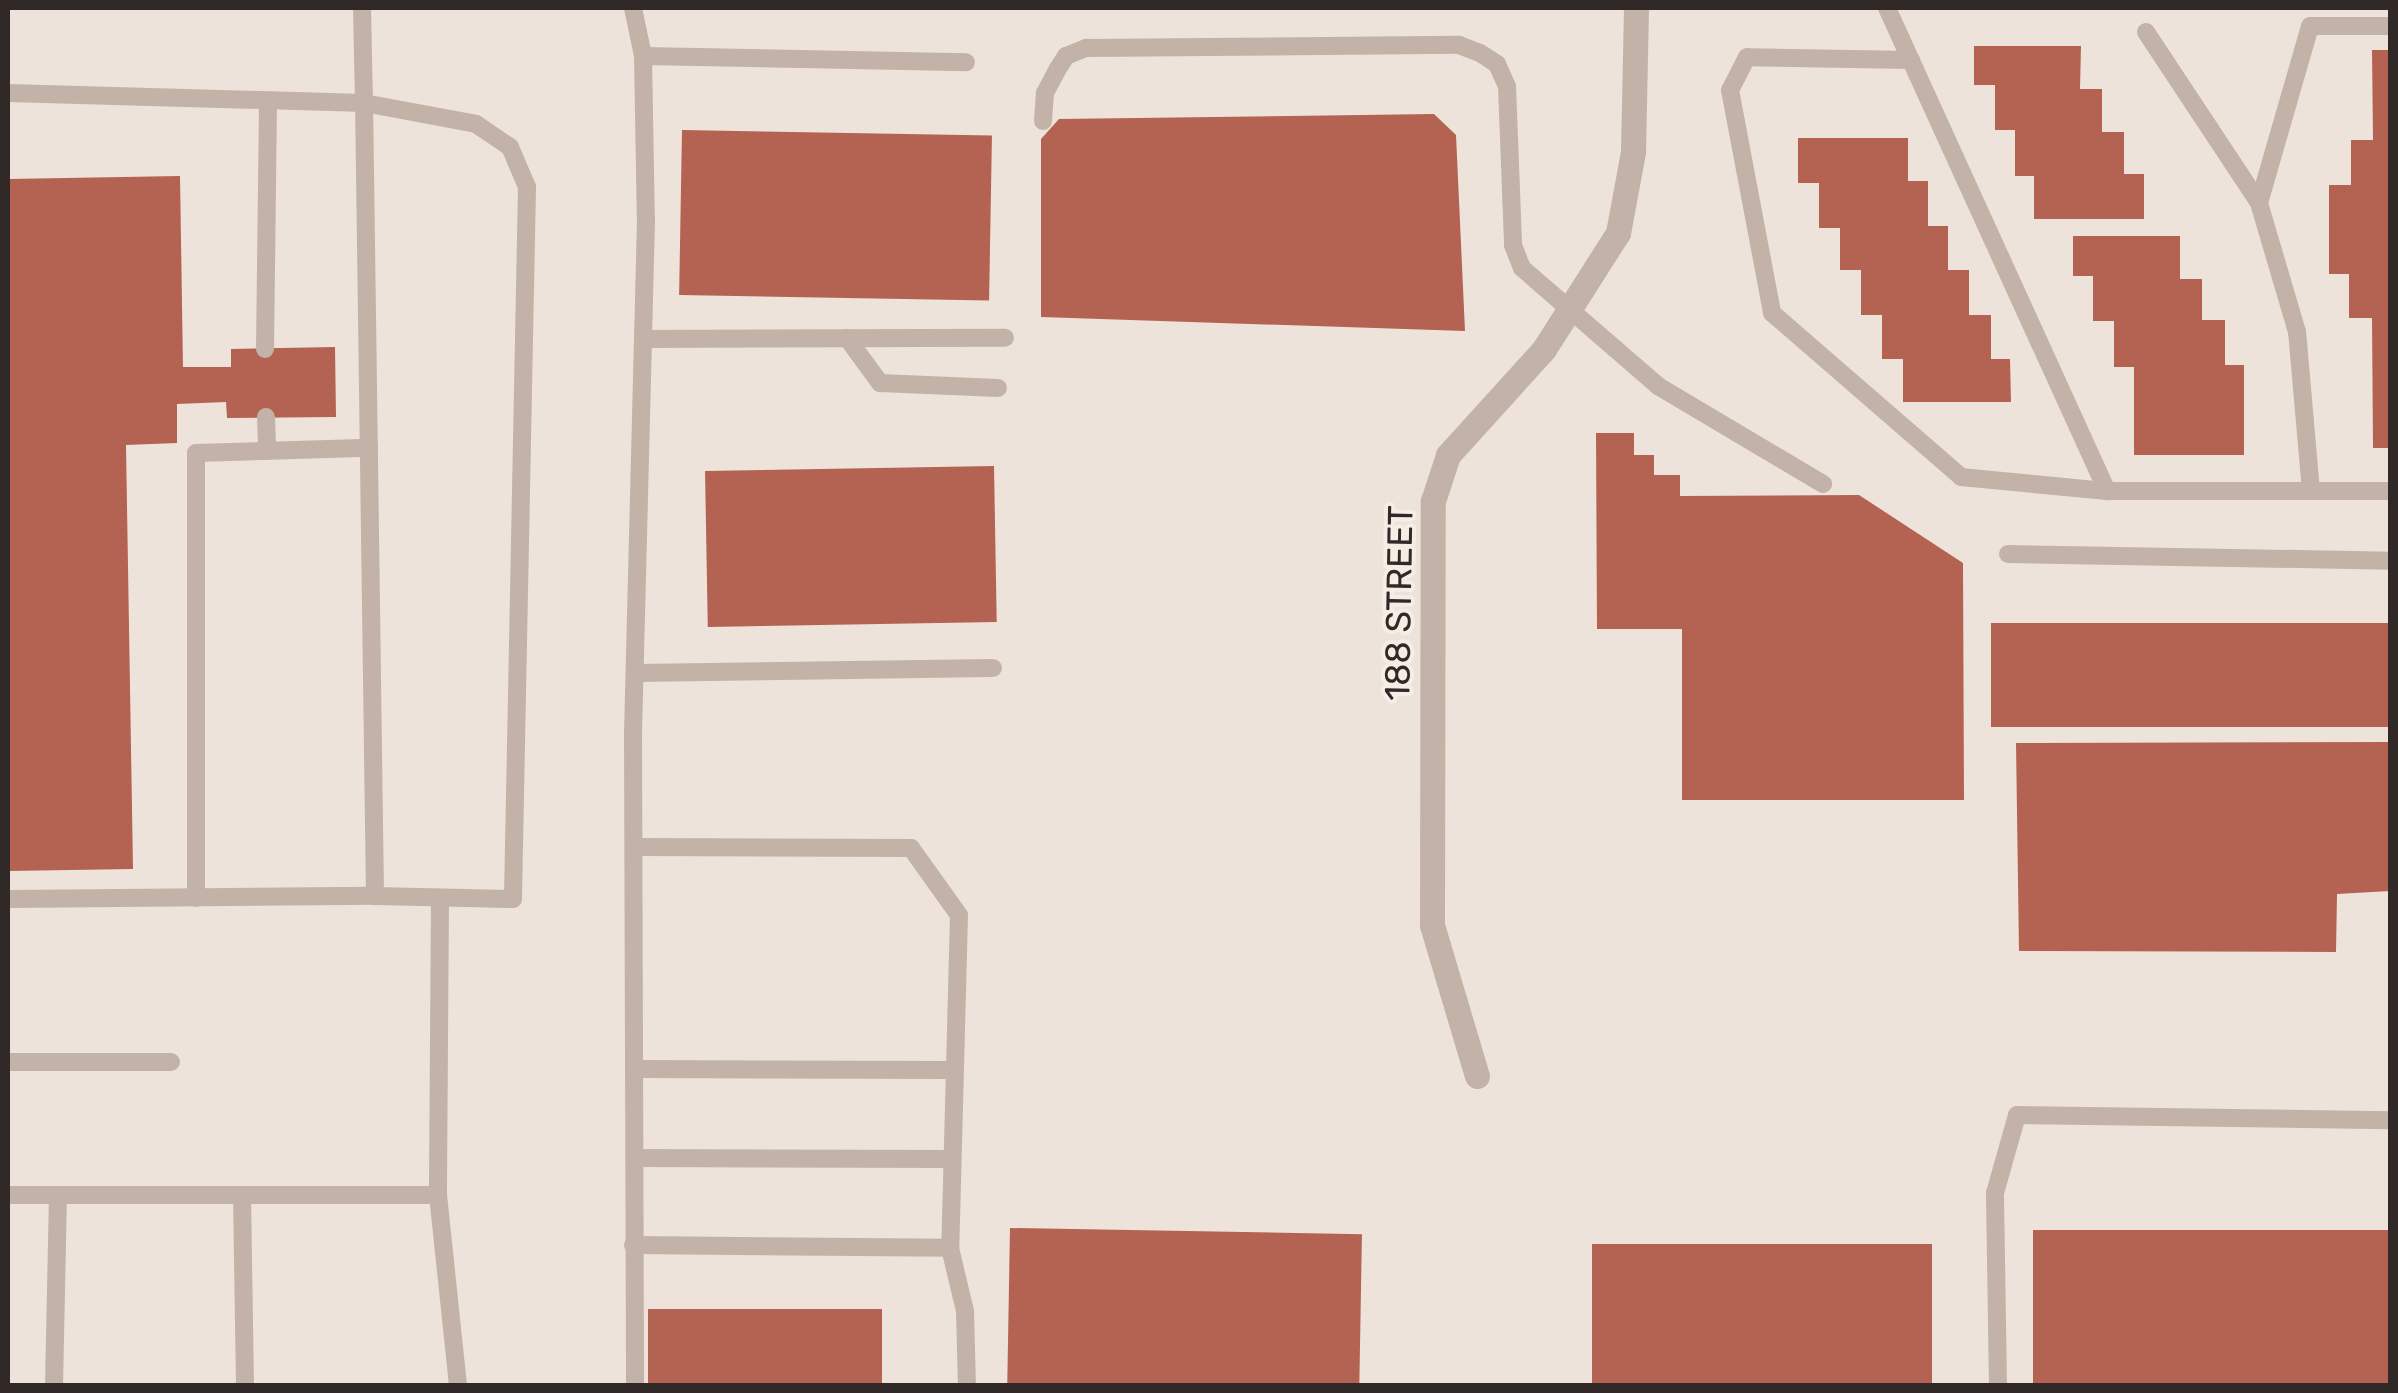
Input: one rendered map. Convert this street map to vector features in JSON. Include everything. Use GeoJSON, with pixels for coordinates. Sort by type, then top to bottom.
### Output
{"type":"FeatureCollection","features":[{"type":"Feature","properties":{"kind":"street","name":"188 STREET"},"geometry":{"type":"LineString","coordinates":[[1477,1076],[1432,925],[1434,501],[1448,455],[1571,312],[1614,242],[1625,208],[1636,8]]}},
{"type":"Feature","properties":{"kind":"lane"},"geometry":{"type":"LineString","coordinates":[[362,8],[375,896]]}},
{"type":"Feature","properties":{"kind":"lane"},"geometry":{"type":"LineString","coordinates":[[633,8],[642,56],[643,339],[635,674],[635,1386]]}},
{"type":"Feature","properties":{"kind":"lane"},"geometry":{"type":"LineString","coordinates":[[1887,8],[2107,492]]}},
{"type":"Feature","properties":{"kind":"lane"},"geometry":{"type":"LineString","coordinates":[[2334,8],[2341,26]]}},
{"type":"Feature","properties":{"kind":"lane"},"geometry":{"type":"LineString","coordinates":[[2259,202],[2310,26],[2390,26]]}},
{"type":"Feature","properties":{"kind":"lane"},"geometry":{"type":"LineString","coordinates":[[2146,32],[2259,202],[2298,332],[2311,491]]}},
{"type":"Feature","properties":{"kind":"lane"},"geometry":{"type":"LineString","coordinates":[[1043,120],[1045,93],[1057,70],[1066,56],[1086,48],[1459,45],[1497,64],[1507,86],[1513,246],[1522,268],[1658,386],[1823,484]]}},
{"type":"Feature","properties":{"kind":"lane"},"geometry":{"type":"LineString","coordinates":[[642,56],[966,62]]}},
{"type":"Feature","properties":{"kind":"lane"},"geometry":{"type":"LineString","coordinates":[[1910,60],[1747,57],[1730,90],[1772,313],[1962,477],[2107,492],[2390,490]]}},
{"type":"Feature","properties":{"kind":"lane"},"geometry":{"type":"LineString","coordinates":[[8,94],[364,103],[476,124],[510,148],[527,186],[513,899],[8,899]]}},
{"type":"Feature","properties":{"kind":"lane"},"geometry":{"type":"LineString","coordinates":[[266,348],[268,101]]}},
{"type":"Feature","properties":{"kind":"lane"},"geometry":{"type":"LineString","coordinates":[[847,338],[880,383],[998,388]]}},
{"type":"Feature","properties":{"kind":"lane"},"geometry":{"type":"LineString","coordinates":[[643,339],[1005,338]]}},
{"type":"Feature","properties":{"kind":"lane"},"geometry":{"type":"LineString","coordinates":[[266,417],[267,451]]}},
{"type":"Feature","properties":{"kind":"lane"},"geometry":{"type":"LineString","coordinates":[[196,898],[196,453],[369,448]]}},
{"type":"Feature","properties":{"kind":"lane"},"geometry":{"type":"LineString","coordinates":[[2008,554],[2390,561]]}},
{"type":"Feature","properties":{"kind":"lane"},"geometry":{"type":"LineString","coordinates":[[635,674],[993,668]]}},
{"type":"Feature","properties":{"kind":"lane"},"geometry":{"type":"LineString","coordinates":[[635,847],[910,848],[959,915],[950,1070],[950,1248],[965,1312],[967,1386]]}},
{"type":"Feature","properties":{"kind":"lane"},"geometry":{"type":"LineString","coordinates":[[440,898],[438,1196],[458,1386]]}},
{"type":"Feature","properties":{"kind":"lane"},"geometry":{"type":"LineString","coordinates":[[8,1062],[171,1062]]}},
{"type":"Feature","properties":{"kind":"lane"},"geometry":{"type":"LineString","coordinates":[[636,1069],[950,1070]]}},
{"type":"Feature","properties":{"kind":"lane"},"geometry":{"type":"LineString","coordinates":[[1998,1386],[1995,1193],[2017,1116],[2390,1120]]}},
{"type":"Feature","properties":{"kind":"lane"},"geometry":{"type":"LineString","coordinates":[[635,1158],[950,1159]]}},
{"type":"Feature","properties":{"kind":"lane"},"geometry":{"type":"LineString","coordinates":[[8,1196],[438,1196]]}},
{"type":"Feature","properties":{"kind":"lane"},"geometry":{"type":"LineString","coordinates":[[54,1386],[58,1196]]}},
{"type":"Feature","properties":{"kind":"lane"},"geometry":{"type":"LineString","coordinates":[[242,1196],[245,1386]]}},
{"type":"Feature","properties":{"kind":"lane"},"geometry":{"type":"LineString","coordinates":[[633,1246],[950,1248]]}},
{"type":"Feature","properties":{"kind":"building"},"geometry":{"type":"Polygon","coordinates":[[[1974,46],[2081,46],[2080,89],[2102,89],[2102,132],[2124,132],[2124,174],[2144,174],[2144,219],[2034,219],[2034,176],[2015,176],[2015,130],[1995,130],[1995,85],[1974,85],[1974,46]]]}},
{"type":"Feature","properties":{"kind":"building"},"geometry":{"type":"Polygon","coordinates":[[[2372,50],[2390,50],[2390,448],[2373,448],[2372,318],[2349,318],[2349,274],[2329,274],[2329,185],[2351,185],[2351,140],[2373,140],[2372,50]]]}},
{"type":"Feature","properties":{"kind":"building"},"geometry":{"type":"Polygon","coordinates":[[[1434,114],[1456,135],[1465,331],[1041,317],[1041,139],[1059,119],[1434,114]]]}},
{"type":"Feature","properties":{"kind":"building"},"geometry":{"type":"Polygon","coordinates":[[[682,130],[992,135],[989,300],[679,295],[682,130]]]}},
{"type":"Feature","properties":{"kind":"building"},"geometry":{"type":"Polygon","coordinates":[[[1798,138],[1908,138],[1908,181],[1928,181],[1928,226],[1948,226],[1948,270],[1969,270],[1969,315],[1991,315],[1991,359],[2010,359],[2011,402],[1903,402],[1903,359],[1882,359],[1882,315],[1861,315],[1861,270],[1840,270],[1840,228],[1819,228],[1819,183],[1798,183],[1798,138]]]}},
{"type":"Feature","properties":{"kind":"building"},"geometry":{"type":"Polygon","coordinates":[[[180,176],[183,367],[231,367],[231,349],[335,347],[336,417],[227,418],[226,402],[177,404],[177,443],[126,445],[133,869],[8,871],[8,179],[180,176]]]}},
{"type":"Feature","properties":{"kind":"building"},"geometry":{"type":"Polygon","coordinates":[[[2073,236],[2180,236],[2180,279],[2202,279],[2202,320],[2225,320],[2225,365],[2244,365],[2244,455],[2134,455],[2134,367],[2114,367],[2114,321],[2093,321],[2093,276],[2073,276],[2073,236]]]}},
{"type":"Feature","properties":{"kind":"building"},"geometry":{"type":"Polygon","coordinates":[[[1596,433],[1634,433],[1634,455],[1654,455],[1654,475],[1680,475],[1680,496],[1859,495],[1963,563],[1964,800],[1682,800],[1682,629],[1597,629],[1596,433]]]}},
{"type":"Feature","properties":{"kind":"building"},"geometry":{"type":"Polygon","coordinates":[[[994,466],[997,622],[708,627],[705,471],[994,466]]]}},
{"type":"Feature","properties":{"kind":"building"},"geometry":{"type":"Polygon","coordinates":[[[1991,623],[2390,623],[2390,727],[1991,727],[1991,623]]]}},
{"type":"Feature","properties":{"kind":"building"},"geometry":{"type":"Polygon","coordinates":[[[2390,742],[2390,891],[2337,894],[2336,952],[2019,951],[2016,743],[2390,742]]]}},
{"type":"Feature","properties":{"kind":"building"},"geometry":{"type":"Polygon","coordinates":[[[1010,1228],[1362,1234],[1359,1386],[1007,1386],[1010,1228]]]}},
{"type":"Feature","properties":{"kind":"building"},"geometry":{"type":"Polygon","coordinates":[[[2033,1230],[2390,1230],[2390,1386],[2033,1386],[2033,1230]]]}},
{"type":"Feature","properties":{"kind":"building"},"geometry":{"type":"Polygon","coordinates":[[[1592,1244],[1932,1244],[1932,1386],[1592,1386],[1592,1244]]]}},
{"type":"Feature","properties":{"kind":"building"},"geometry":{"type":"Polygon","coordinates":[[[648,1309],[882,1309],[882,1386],[648,1386],[648,1309]]]}}]}
